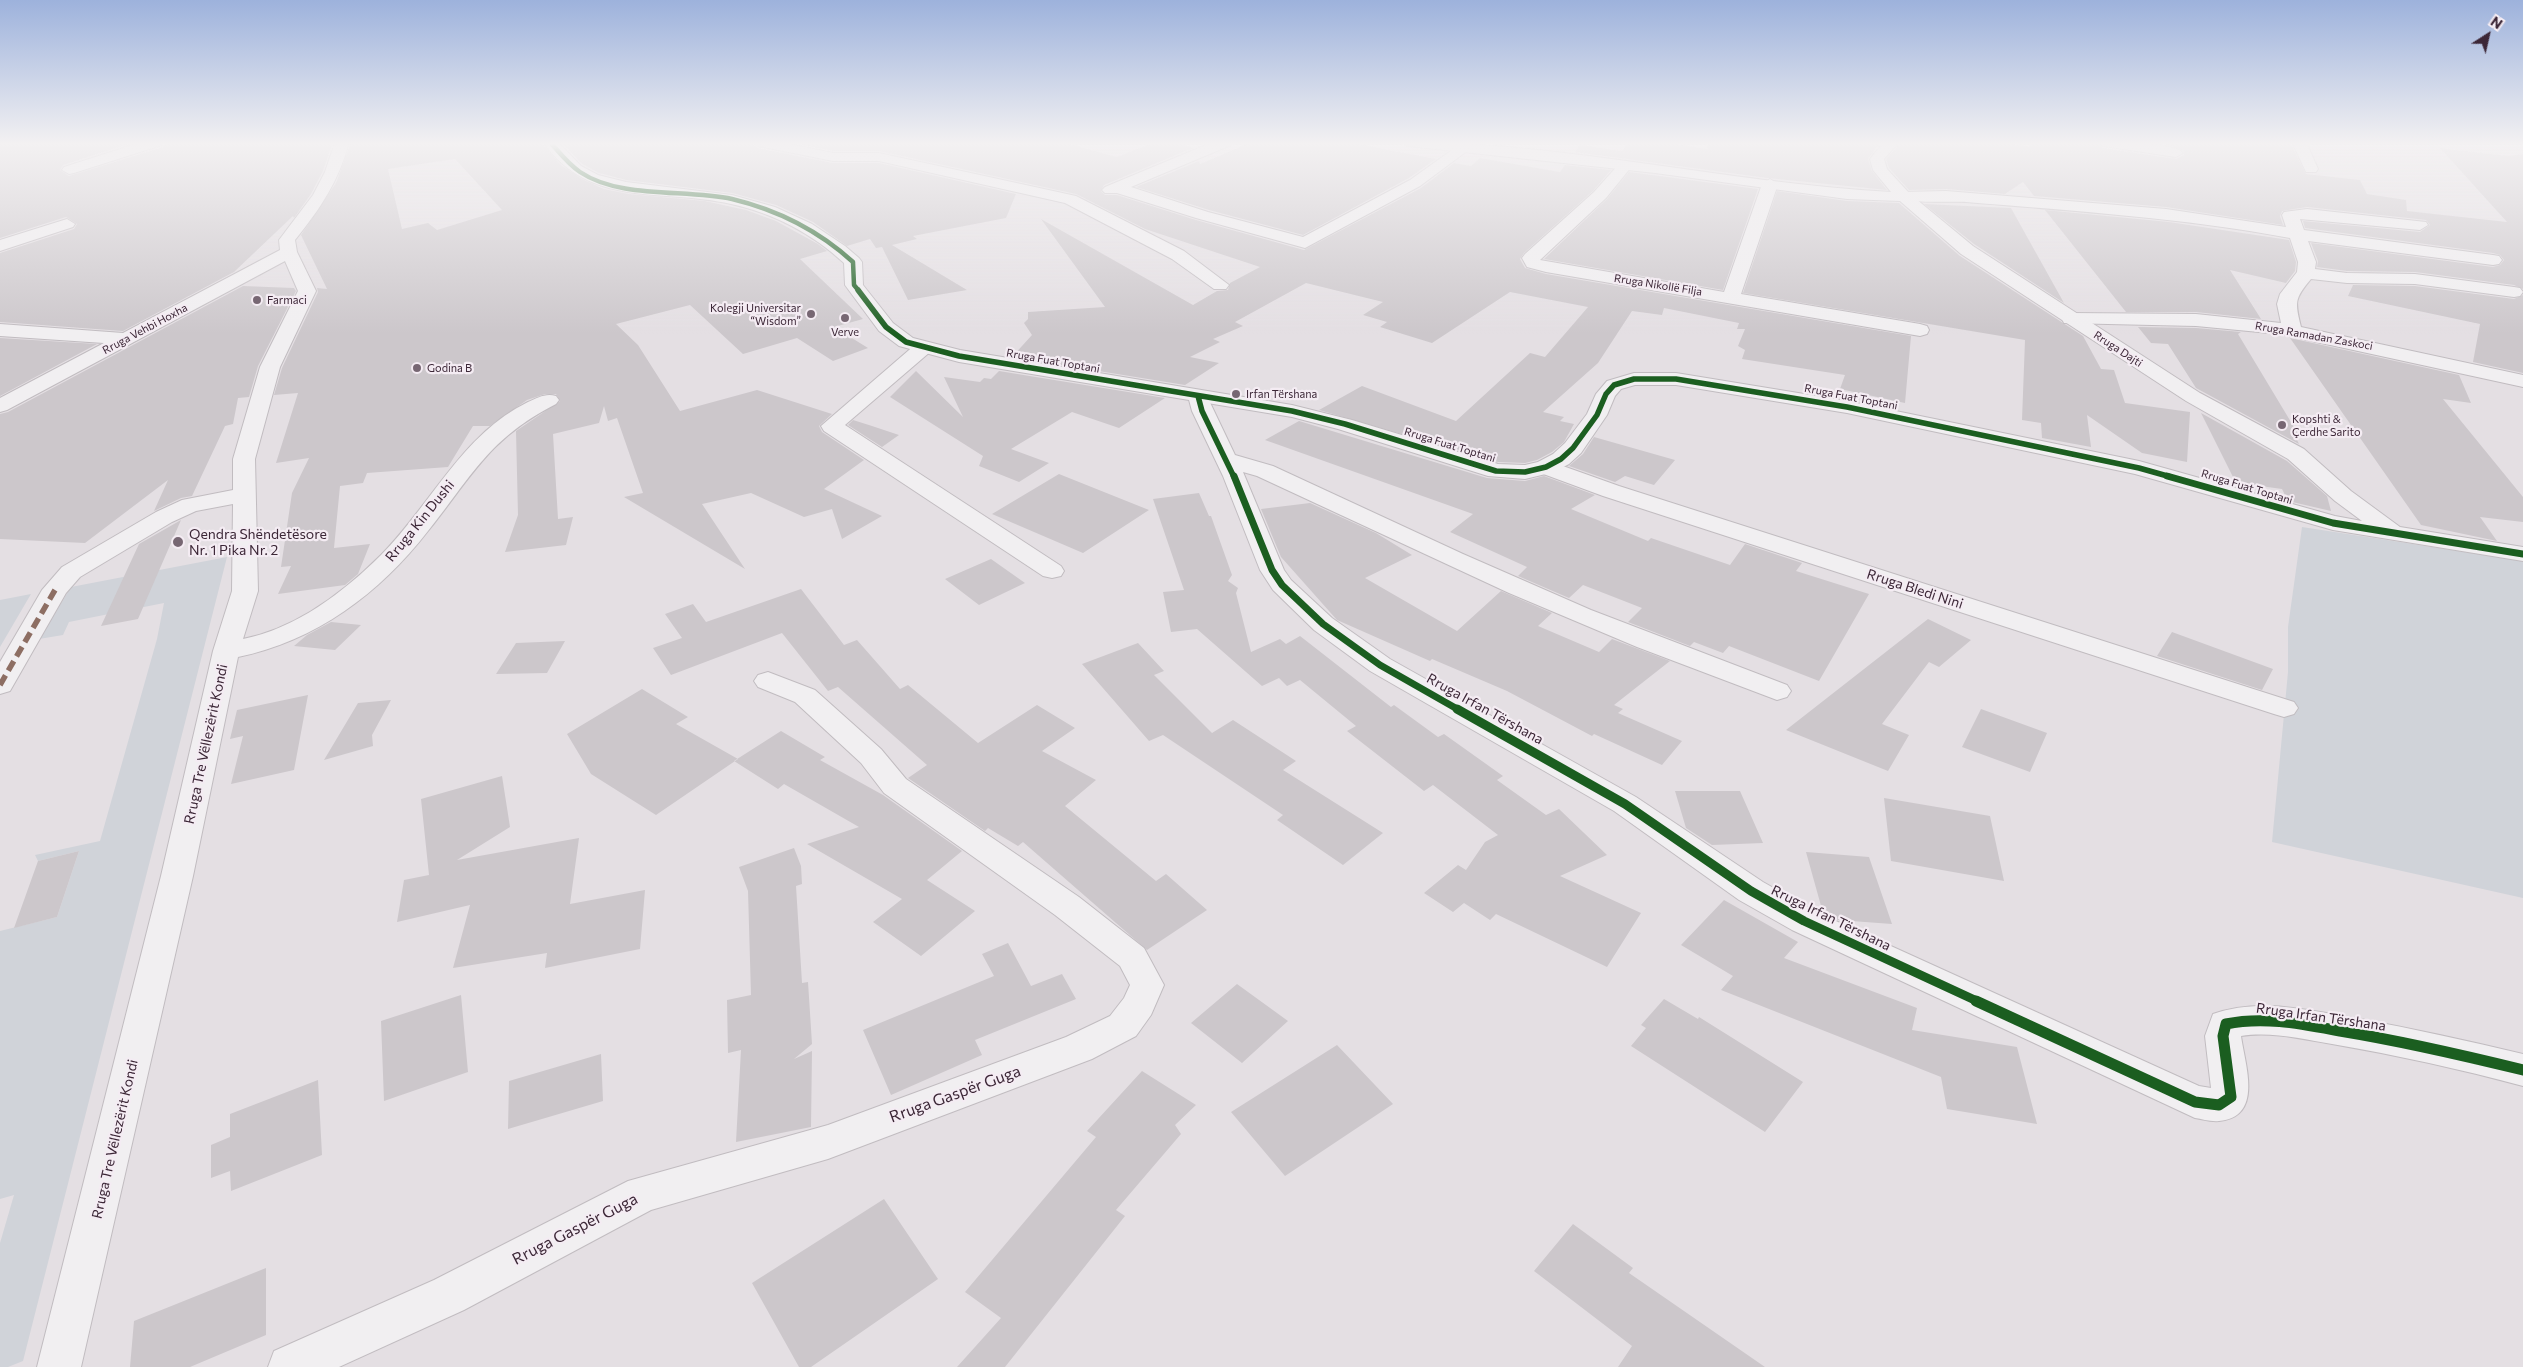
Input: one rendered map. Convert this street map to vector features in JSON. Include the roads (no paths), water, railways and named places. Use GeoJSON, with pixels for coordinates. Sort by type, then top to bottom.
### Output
{"type":"FeatureCollection","features":[{"type":"Feature","properties":{"kind":"street"},"geometry":{"type":"LineString","coordinates":[[289,252],[287,240],[315,206]]}},
{"type":"Feature","properties":{"kind":"street","name":"Rruga Fuat Toptani"},"geometry":{"type":"LineString","coordinates":[[756,206],[821,238],[853,262],[854,283],[876,316],[900,339],[923,348],[959,356],[1292,411],[1345,424],[1496,471],[1525,472],[1546,467],[1561,459],[1578,442],[1597,415],[1606,394],[1614,385],[1634,379],[1676,379],[1838,405],[2139,468],[2302,515],[2394,533],[2523,554]]}},
{"type":"Feature","properties":{"kind":"street"},"geometry":{"type":"LineString","coordinates":[[1085,206],[1178,255],[1220,284]]}},
{"type":"Feature","properties":{"kind":"street"},"geometry":{"type":"LineString","coordinates":[[1173,206],[1305,243],[1373,206]]}},
{"type":"Feature","properties":{"kind":"street","name":"Rruga Nikollë Filja"},"geometry":{"type":"LineString","coordinates":[[1588,206],[1531,258],[1532,263],[1546,267],[1920,330]]}},
{"type":"Feature","properties":{"kind":"street"},"geometry":{"type":"LineString","coordinates":[[1730,297],[1762,206]]}},
{"type":"Feature","properties":{"kind":"street","name":"Rruga Dajti"},"geometry":{"type":"LineString","coordinates":[[1915,206],[1967,250],[2071,319],[2193,397],[2296,454],[2343,496],[2394,533]]}},
{"type":"Feature","properties":{"kind":"street"},"geometry":{"type":"LineString","coordinates":[[2066,206],[2166,214],[2493,260]]}},
{"type":"Feature","properties":{"kind":"street"},"geometry":{"type":"LineString","coordinates":[[2292,330],[2286,304],[2289,294],[2306,272],[2307,256],[2290,215],[2296,213],[2420,225]]}},
{"type":"Feature","properties":{"kind":"street"},"geometry":{"type":"LineString","coordinates":[[0,246],[66,224]]}},
{"type":"Feature","properties":{"kind":"street","name":"Rruga Vehbi Hoxha"},"geometry":{"type":"LineString","coordinates":[[0,406],[289,252]]}},
{"type":"Feature","properties":{"kind":"street","name":"Rruga Tre Vëllezërit Kondi"},"geometry":{"type":"LineString","coordinates":[[58,1367],[81,1282],[177,876],[226,651],[245,591],[244,459],[270,367],[307,291],[289,252]]}},
{"type":"Feature","properties":{"kind":"street"},"geometry":{"type":"LineString","coordinates":[[2306,272],[2347,278],[2416,279],[2514,292]]}},
{"type":"Feature","properties":{"kind":"street","name":"Rruga Ramadan Zaskoci"},"geometry":{"type":"LineString","coordinates":[[2071,319],[2196,320],[2292,330],[2523,381]]}},
{"type":"Feature","properties":{"kind":"street"},"geometry":{"type":"LineString","coordinates":[[0,330],[126,339]]}},
{"type":"Feature","properties":{"kind":"street"},"geometry":{"type":"LineString","coordinates":[[923,348],[832,426],[1052,571]]}},
{"type":"Feature","properties":{"kind":"street","name":"Rruga Irfan Tërshana"},"geometry":{"type":"LineString","coordinates":[[1198,396],[1202,411],[1227,460],[1272,570],[1282,585],[1323,624],[1380,665],[1625,804],[1751,891],[1804,921],[2196,1102],[2220,1105],[2230,1097],[2223,1036],[2226,1024],[2247,1018],[2372,1036],[2453,1052],[2523,1070]]}},
{"type":"Feature","properties":{"kind":"street","name":"Rruga Kin Dushi"},"geometry":{"type":"LineString","coordinates":[[226,651],[276,638],[326,612],[364,585],[420,526],[444,492],[491,437],[513,419],[549,400]]}},
{"type":"Feature","properties":{"kind":"street"},"geometry":{"type":"LineString","coordinates":[[1227,460],[1265,471],[1500,581],[1706,666],[1776,691]]}},
{"type":"Feature","properties":{"kind":"street","name":"Rruga Bledi Nini"},"geometry":{"type":"LineString","coordinates":[[1546,467],[1610,491],[2284,708]]}},
{"type":"Feature","properties":{"kind":"street"},"geometry":{"type":"LineString","coordinates":[[0,686],[55,590],[71,572],[164,517],[190,505],[244,495]]}},
{"type":"Feature","properties":{"kind":"street","name":"Rruga Gaspër Guga"},"geometry":{"type":"LineString","coordinates":[[290,1367],[449,1295],[642,1194],[828,1142],[1010,1075],[1079,1048],[1123,1026],[1139,1005],[1147,985],[1132,957],[1067,906],[896,786],[871,756],[805,696],[768,682]]}},
{"type":"Feature","properties":{"kind":"place","name":"Farmaci"},"geometry":{"type":"Point","coordinates":[257,300]}},
{"type":"Feature","properties":{"kind":"place","name":"Kolegji Universitar “Wisdom”"},"geometry":{"type":"Point","coordinates":[811,314]}},
{"type":"Feature","properties":{"kind":"place","name":"Verve"},"geometry":{"type":"Point","coordinates":[845,318]}},
{"type":"Feature","properties":{"kind":"place","name":"Godina B"},"geometry":{"type":"Point","coordinates":[417,368]}},
{"type":"Feature","properties":{"kind":"place","name":"Irfan Tërshana"},"geometry":{"type":"Point","coordinates":[1236,394]}},
{"type":"Feature","properties":{"kind":"place","name":"Kopshti & Çerdhe Sarito"},"geometry":{"type":"Point","coordinates":[2282,425]}},
{"type":"Feature","properties":{"kind":"place","name":"Qendra Shëndetësore Nr. 1 Pika Nr. 2"},"geometry":{"type":"Point","coordinates":[178,542]}}]}
